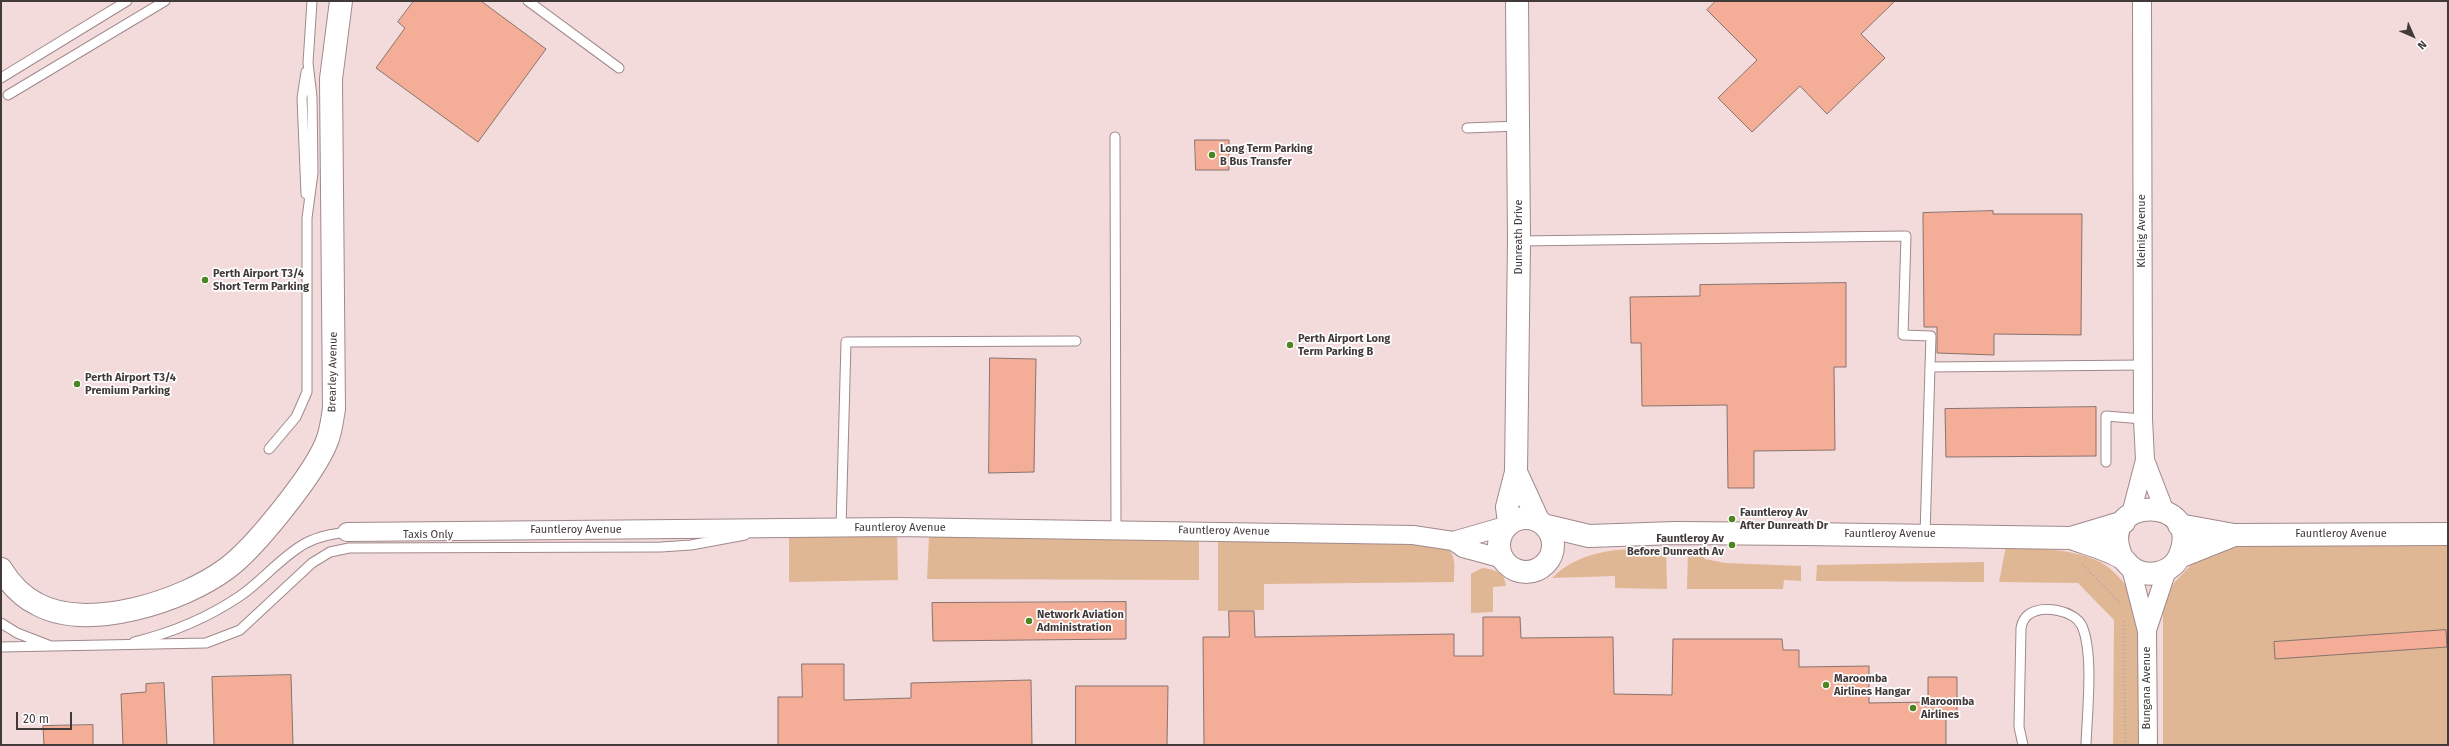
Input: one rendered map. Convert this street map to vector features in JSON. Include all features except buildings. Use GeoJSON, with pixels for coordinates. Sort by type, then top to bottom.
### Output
{"type":"FeatureCollection","features":[{"type":"Feature","properties":{"kind":"main road","name":"Brearley Avenue"},"geometry":{"type":"LineString","coordinates":[[6,576],[38,605],[58,612],[84,614],[109,613],[142,607],[186,593],[227,569],[243,553],[296,491],[320,455],[330,430],[334,409],[331,79],[341,1]]}},
{"type":"Feature","properties":{"kind":"main road","name":"Dunreath Drive"},"geometry":{"type":"LineString","coordinates":[[1507,525],[1508,507],[1516,472],[1519,241],[1517,1]]}},
{"type":"Feature","properties":{"kind":"main road","name":"Dunreath Drive"},"geometry":{"type":"LineString","coordinates":[[1516,472],[1542,523]]}},
{"type":"Feature","properties":{"kind":"main road"},"geometry":{"type":"LineString","coordinates":[[2151,508],[2172,518],[2183,541],[2173,563],[2150,574],[2127,563],[2118,541],[2127,518],[2151,508]]}},
{"type":"Feature","properties":{"kind":"main road"},"geometry":{"type":"LineString","coordinates":[[1522,518],[1542,523],[1553,540],[1551,556],[1540,568],[1526,572],[1511,568],[1500,558],[1499,538],[1507,525],[1522,518]]}},
{"type":"Feature","properties":{"kind":"main road","name":"Fauntleroy Avenue"},"geometry":{"type":"LineString","coordinates":[[1542,523],[1589,536],[1675,533],[2071,538],[2127,518]]}},
{"type":"Feature","properties":{"kind":"main road","name":"Fauntleroy Avenue"},"geometry":{"type":"LineString","coordinates":[[2172,518],[2234,535],[2448,534]]}},
{"type":"Feature","properties":{"kind":"main road","name":"Fauntleroy Avenue"},"geometry":{"type":"LineString","coordinates":[[2173,563],[2234,535]]}},
{"type":"Feature","properties":{"kind":"main road","name":"Fauntleroy Avenue"},"geometry":{"type":"LineString","coordinates":[[1551,556],[1558,550],[1589,536]]}},
{"type":"Feature","properties":{"kind":"main road","name":"Fauntleroy Avenue"},"geometry":{"type":"LineString","coordinates":[[2071,538],[2127,563]]}},
{"type":"Feature","properties":{"kind":"street","name":"Kleinig Avenue"},"geometry":{"type":"LineString","coordinates":[[2127,518],[2145,460],[2142,365],[2142,1]]}},
{"type":"Feature","properties":{"kind":"street","name":"Kleinig Avenue"},"geometry":{"type":"LineString","coordinates":[[2145,460],[2172,518]]}},
{"type":"Feature","properties":{"kind":"street","name":"Fauntleroy Avenue"},"geometry":{"type":"LineString","coordinates":[[347,532],[841,528],[1116,530],[1413,535],[1453,541],[1507,525]]}},
{"type":"Feature","properties":{"kind":"street","name":"Fauntleroy Avenue"},"geometry":{"type":"LineString","coordinates":[[1453,541],[1463,548],[1500,558]]}},
{"type":"Feature","properties":{"kind":"street","name":"Bungana Avenue"},"geometry":{"type":"LineString","coordinates":[[2127,563],[2147,631],[2148,745]]}},
{"type":"Feature","properties":{"kind":"street","name":"Bungana Avenue"},"geometry":{"type":"LineString","coordinates":[[2147,631],[2173,563]]}},
{"type":"Feature","properties":{"kind":"lane"},"geometry":{"type":"LineString","coordinates":[[1,78],[127,1]]}},
{"type":"Feature","properties":{"kind":"lane"},"geometry":{"type":"LineString","coordinates":[[8,95],[165,1]]}},
{"type":"Feature","properties":{"kind":"lane"},"geometry":{"type":"LineString","coordinates":[[268,449],[296,417],[307,392],[307,218],[302,98],[308,62],[312,1]]}},
{"type":"Feature","properties":{"kind":"lane"},"geometry":{"type":"LineString","coordinates":[[528,1],[619,68]]}},
{"type":"Feature","properties":{"kind":"lane"},"geometry":{"type":"LineString","coordinates":[[1467,128],[1518,126]]}},
{"type":"Feature","properties":{"kind":"lane"},"geometry":{"type":"LineString","coordinates":[[1115,137],[1116,530]]}},
{"type":"Feature","properties":{"kind":"lane"},"geometry":{"type":"LineString","coordinates":[[1519,241],[1906,236],[1903,335],[1931,336],[1925,535]]}},
{"type":"Feature","properties":{"kind":"lane"},"geometry":{"type":"LineString","coordinates":[[841,528],[846,342],[1076,341]]}},
{"type":"Feature","properties":{"kind":"lane"},"geometry":{"type":"LineString","coordinates":[[1930,367],[2142,365]]}},
{"type":"Feature","properties":{"kind":"lane"},"geometry":{"type":"LineString","coordinates":[[2106,462],[2106,416],[2143,419]]}},
{"type":"Feature","properties":{"kind":"lane","name":"Taxis Only"},"geometry":{"type":"LineString","coordinates":[[115,646],[206,643],[226,637],[240,630],[255,618],[312,563],[330,552],[349,548],[661,547],[691,545],[772,529]]}},
{"type":"Feature","properties":{"kind":"lane"},"geometry":{"type":"LineString","coordinates":[[1,647],[59,648],[115,646],[174,630],[209,614],[240,596],[305,543],[326,535],[347,532]]}},
{"type":"Feature","properties":{"kind":"lane"},"geometry":{"type":"LineString","coordinates":[[2023,745],[2019,727],[2020,628],[2028,615],[2035,611],[2064,610],[2077,619],[2086,638],[2088,655],[2086,745]]}},
{"type":"Feature","properties":{"kind":"lane"},"geometry":{"type":"LineString","coordinates":[[1,623],[29,638],[59,648]]}},
{"type":"Feature","properties":{"kind":"path"},"geometry":{"type":"LineString","coordinates":[[2079,563],[2084,565],[2124,608]]}},
{"type":"Feature","properties":{"kind":"path"},"geometry":{"type":"LineString","coordinates":[[2124,615],[2125,745]]}},
{"type":"Feature","properties":{"kind":"shaded area"},"geometry":{"type":"Polygon","coordinates":[[[897,527],[898,580],[789,582],[789,529],[897,527]]]}},
{"type":"Feature","properties":{"kind":"shaded area"},"geometry":{"type":"Polygon","coordinates":[[[929,536],[1199,538],[1199,580],[927,579],[929,536]]]}},
{"type":"Feature","properties":{"kind":"shaded area"},"geometry":{"type":"Polygon","coordinates":[[[1218,538],[1441,544],[1453,556],[1454,582],[1264,584],[1264,610],[1218,611],[1218,538]]]}},
{"type":"Feature","properties":{"kind":"shaded area"},"geometry":{"type":"Polygon","coordinates":[[[2448,543],[2448,745],[2163,745],[2163,611],[2173,584],[2192,564],[2227,546],[2448,543]]]}},
{"type":"Feature","properties":{"kind":"shaded area"},"geometry":{"type":"Polygon","coordinates":[[[2006,546],[2063,551],[2085,556],[2105,565],[2119,577],[2126,586],[2134,605],[2139,644],[2139,745],[2113,745],[2114,620],[2078,583],[1999,582],[2006,546]]]}},
{"type":"Feature","properties":{"kind":"shaded area"},"geometry":{"type":"Polygon","coordinates":[[[1666,548],[1667,589],[1615,588],[1615,576],[1552,578],[1577,560],[1591,555],[1620,550],[1666,548]]]}},
{"type":"Feature","properties":{"kind":"shaded area"},"geometry":{"type":"Polygon","coordinates":[[[1688,552],[1699,552],[1705,559],[1725,563],[1801,566],[1801,581],[1784,580],[1783,589],[1687,589],[1688,552]]]}},
{"type":"Feature","properties":{"kind":"shaded area"},"geometry":{"type":"Polygon","coordinates":[[[1984,562],[1984,582],[1816,581],[1817,565],[1984,562]]]}},
{"type":"Feature","properties":{"kind":"shaded area"},"geometry":{"type":"Polygon","coordinates":[[[1482,568],[1491,569],[1498,572],[1504,578],[1506,586],[1493,587],[1493,612],[1471,613],[1471,574],[1482,568]]]}},
{"type":"Feature","properties":{"kind":"place","name":"Long Term Parking B Bus Transfer"},"geometry":{"type":"Point","coordinates":[1212,155]}},
{"type":"Feature","properties":{"kind":"place","name":"Perth Airport T3/4 Short Term Parking"},"geometry":{"type":"Point","coordinates":[205,280]}},
{"type":"Feature","properties":{"kind":"place","name":"Perth Airport Long Term Parking B"},"geometry":{"type":"Point","coordinates":[1290,345]}},
{"type":"Feature","properties":{"kind":"place","name":"Perth Airport T3/4 Premium Parking"},"geometry":{"type":"Point","coordinates":[77,384]}},
{"type":"Feature","properties":{"kind":"place","name":"Fauntleroy Av After Dunreath Dr"},"geometry":{"type":"Point","coordinates":[1732,519]}},
{"type":"Feature","properties":{"kind":"place","name":"Fauntleroy Av Before Dunreath Av"},"geometry":{"type":"Point","coordinates":[1732,545]}},
{"type":"Feature","properties":{"kind":"place","name":"Network Aviation Administration"},"geometry":{"type":"Point","coordinates":[1029,621]}},
{"type":"Feature","properties":{"kind":"place","name":"Maroomba Airlines Hangar"},"geometry":{"type":"Point","coordinates":[1826,685]}},
{"type":"Feature","properties":{"kind":"place","name":"Maroomba Airlines"},"geometry":{"type":"Point","coordinates":[1913,708]}}]}
